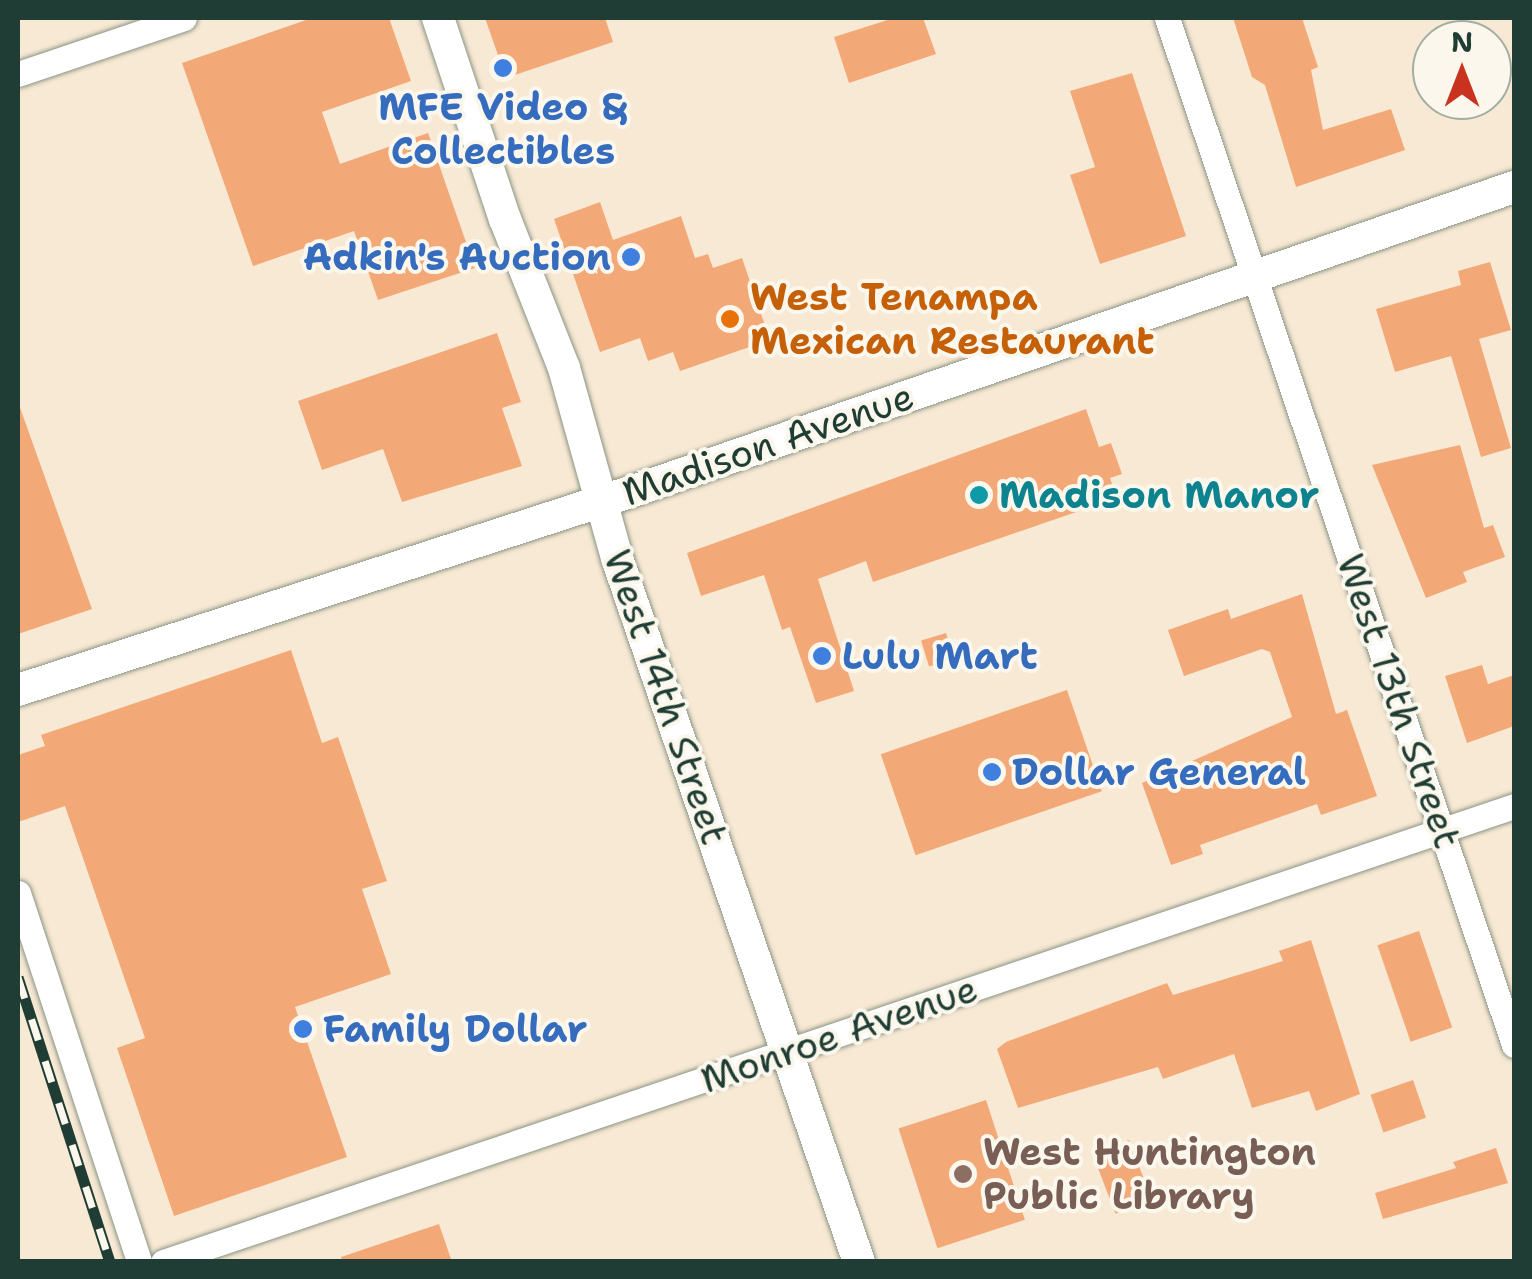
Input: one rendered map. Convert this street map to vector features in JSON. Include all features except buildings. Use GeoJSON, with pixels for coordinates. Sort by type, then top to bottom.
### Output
{"type":"FeatureCollection","features":[{"type":"Feature","properties":{"kind":"street"},"geometry":{"type":"LineString","coordinates":[[18,74],[184,18]]}},
{"type":"Feature","properties":{"kind":"street","name":"West 14th Street"},"geometry":{"type":"LineString","coordinates":[[438,18],[564,368],[601,500],[859,1262]]}},
{"type":"Feature","properties":{"kind":"street","name":"West 13th Street"},"geometry":{"type":"LineString","coordinates":[[1167,18],[1514,1045]]}},
{"type":"Feature","properties":{"kind":"street","name":"Madison Avenue"},"geometry":{"type":"LineString","coordinates":[[18,690],[601,500],[1514,187]]}},
{"type":"Feature","properties":{"kind":"street","name":"Monroe Avenue"},"geometry":{"type":"LineString","coordinates":[[163,1262],[1514,806]]}},
{"type":"Feature","properties":{"kind":"street"},"geometry":{"type":"LineString","coordinates":[[18,894],[139,1262]]}},
{"type":"Feature","properties":{"kind":"railway"},"geometry":{"type":"LineString","coordinates":[[18,977],[110,1262]]}},
{"type":"Feature","properties":{"kind":"place","name":"MFE Video & Collectibles"},"geometry":{"type":"Point","coordinates":[503,68]}},
{"type":"Feature","properties":{"kind":"place","name":"Adkin's Auction"},"geometry":{"type":"Point","coordinates":[631,257]}},
{"type":"Feature","properties":{"kind":"place","name":"West Tenampa Mexican Restaurant"},"geometry":{"type":"Point","coordinates":[730,319]}},
{"type":"Feature","properties":{"kind":"place","name":"Madison Manor"},"geometry":{"type":"Point","coordinates":[979,495]}},
{"type":"Feature","properties":{"kind":"place","name":"Lulu Mart"},"geometry":{"type":"Point","coordinates":[822,656]}},
{"type":"Feature","properties":{"kind":"place","name":"Dollar General"},"geometry":{"type":"Point","coordinates":[992,772]}},
{"type":"Feature","properties":{"kind":"place","name":"Family Dollar"},"geometry":{"type":"Point","coordinates":[303,1029]}},
{"type":"Feature","properties":{"kind":"place","name":"West Huntington Public Library"},"geometry":{"type":"Point","coordinates":[963,1174]}}]}
